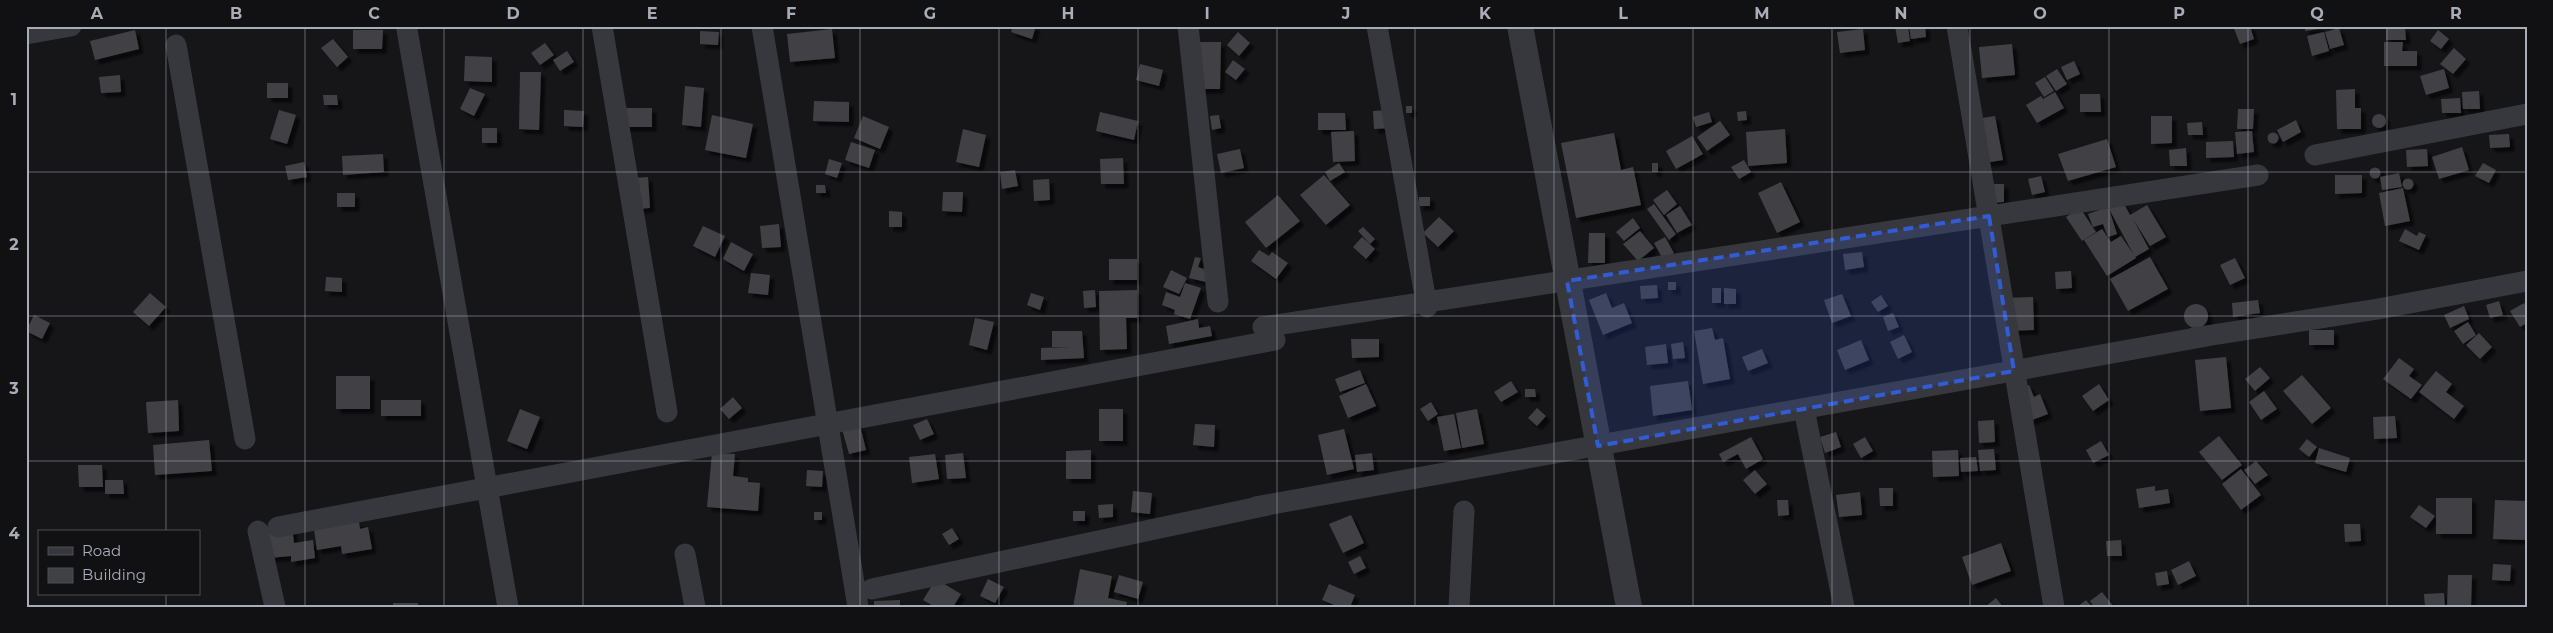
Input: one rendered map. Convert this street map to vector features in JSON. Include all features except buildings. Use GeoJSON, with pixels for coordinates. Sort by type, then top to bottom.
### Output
{"type":"FeatureCollection","features":[{"type":"Feature","properties":{"kind":"street"},"geometry":{"type":"LineString","coordinates":[[26,34],[71,26]]}},
{"type":"Feature","properties":{"kind":"street"},"geometry":{"type":"LineString","coordinates":[[602,26],[667,412]]}},
{"type":"Feature","properties":{"kind":"street"},"geometry":{"type":"LineString","coordinates":[[762,26],[858,607]]}},
{"type":"Feature","properties":{"kind":"street"},"geometry":{"type":"LineString","coordinates":[[1188,26],[1218,302]]}},
{"type":"Feature","properties":{"kind":"street"},"geometry":{"type":"LineString","coordinates":[[1377,26],[1427,307]]}},
{"type":"Feature","properties":{"kind":"street"},"geometry":{"type":"LineString","coordinates":[[1520,26],[1629,607]]}},
{"type":"Feature","properties":{"kind":"street"},"geometry":{"type":"LineString","coordinates":[[1957,26],[2054,607]]}},
{"type":"Feature","properties":{"kind":"street"},"geometry":{"type":"LineString","coordinates":[[407,30],[508,607]]}},
{"type":"Feature","properties":{"kind":"street"},"geometry":{"type":"LineString","coordinates":[[176,45],[245,440]]}},
{"type":"Feature","properties":{"kind":"street"},"geometry":{"type":"LineString","coordinates":[[2315,155],[2527,114]]}},
{"type":"Feature","properties":{"kind":"street"},"geometry":{"type":"LineString","coordinates":[[275,607],[268,529],[1269,334],[2258,175]]}},
{"type":"Feature","properties":{"kind":"street"},"geometry":{"type":"LineString","coordinates":[[2173,342],[2378,309],[2527,281]]}},
{"type":"Feature","properties":{"kind":"street"},"geometry":{"type":"LineString","coordinates":[[1255,507],[2208,336]]}},
{"type":"Feature","properties":{"kind":"street"},"geometry":{"type":"LineString","coordinates":[[1804,409],[1844,607]]}},
{"type":"Feature","properties":{"kind":"street"},"geometry":{"type":"LineString","coordinates":[[872,589],[1277,503]]}},
{"type":"Feature","properties":{"kind":"street"},"geometry":{"type":"LineString","coordinates":[[1459,607],[1464,511]]}},
{"type":"Feature","properties":{"kind":"street"},"geometry":{"type":"LineString","coordinates":[[685,554],[695,607]]}},
{"type":"Feature","properties":{"kind":"highlighted area"},"geometry":{"type":"Polygon","coordinates":[[[1989,216],[2014,371],[1598,446],[1567,281],[1989,216]]]}}]}
